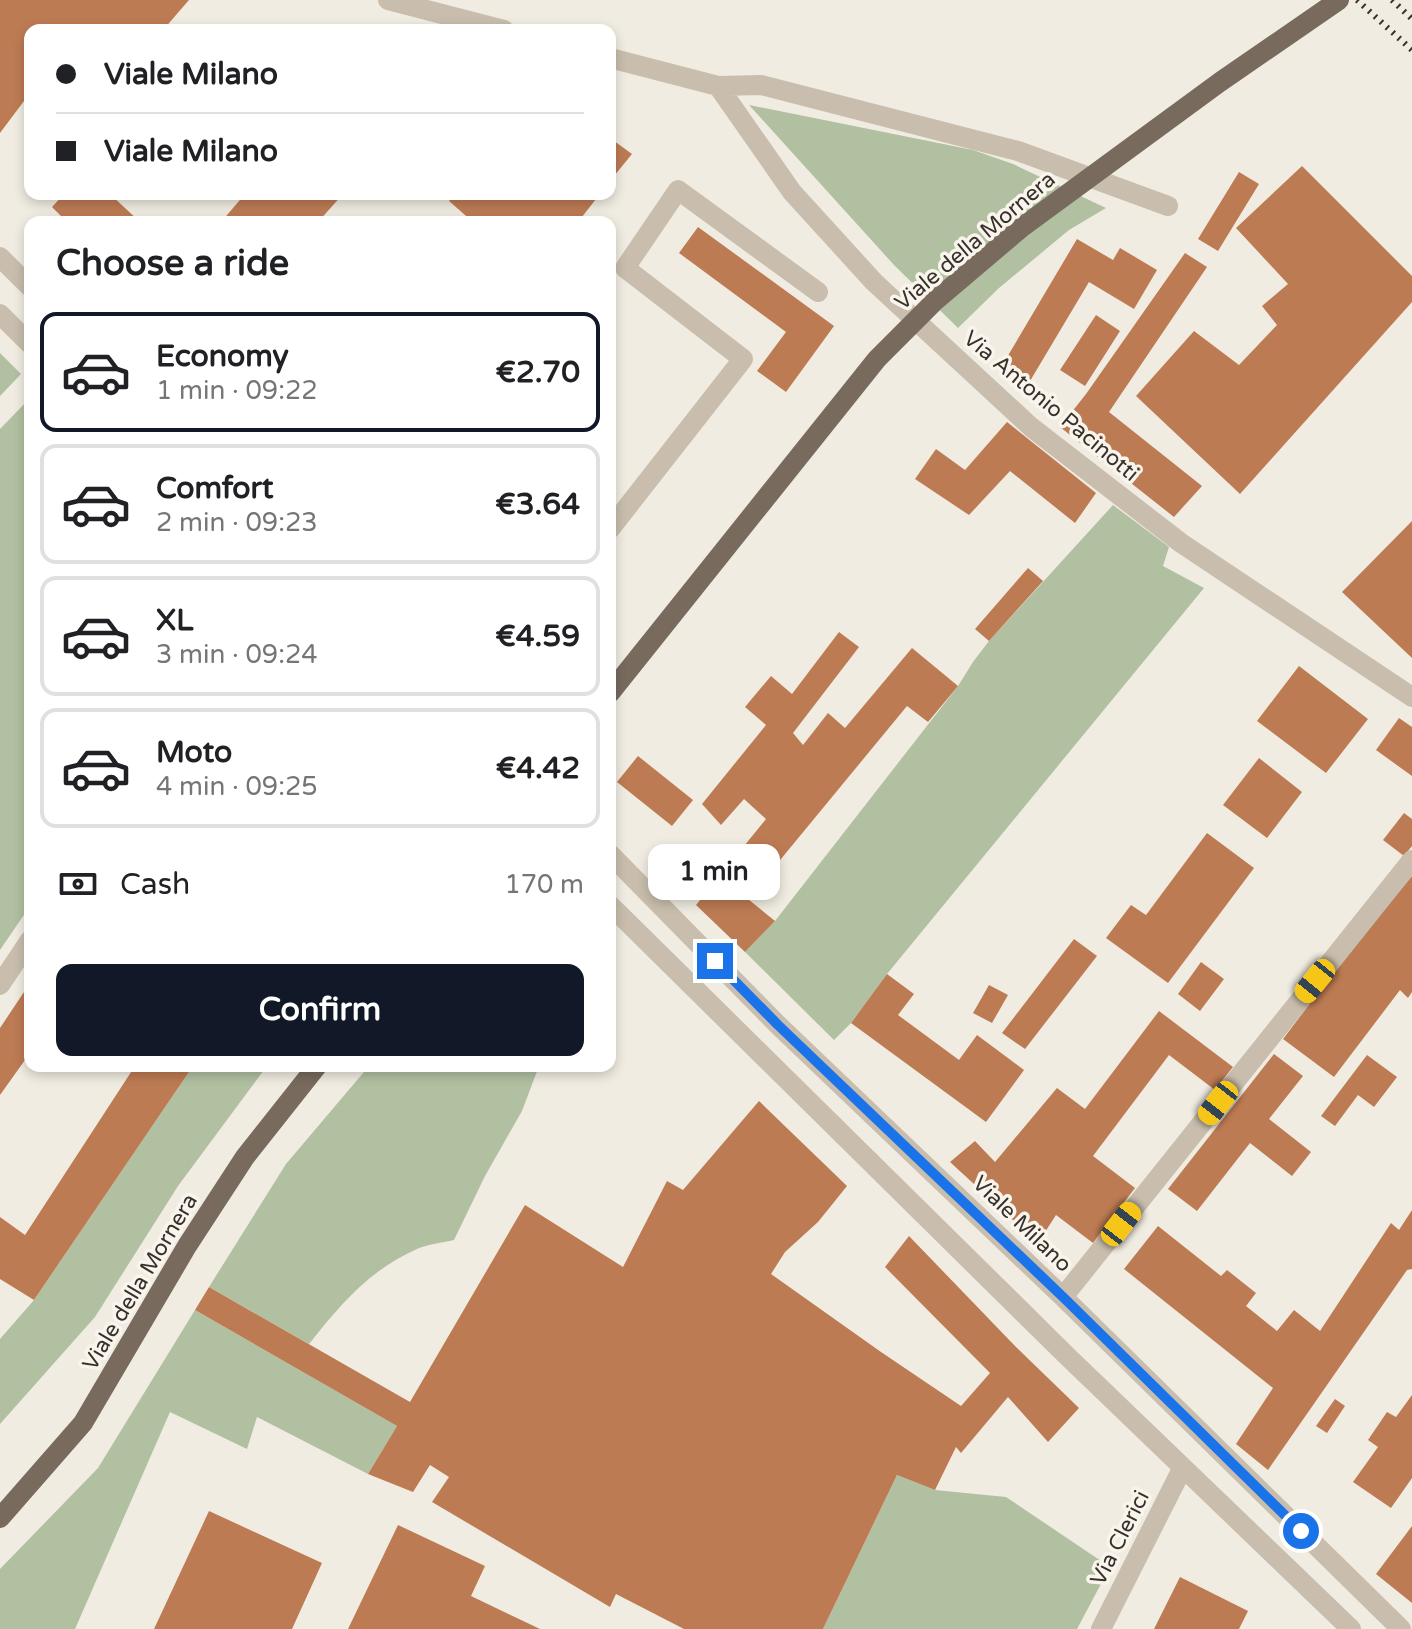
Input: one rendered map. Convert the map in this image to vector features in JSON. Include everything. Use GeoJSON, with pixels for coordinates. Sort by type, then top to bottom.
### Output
{"type":"FeatureCollection","features":[{"type":"Feature","properties":{"kind":"main road","name":"Viale della Mornera"},"geometry":{"type":"LineString","coordinates":[[616,685],[877,359],[936,300],[1021,228],[1220,82],[1339,0]]}},
{"type":"Feature","properties":{"kind":"main road","name":"Viale della Mornera"},"geometry":{"type":"LineString","coordinates":[[0,1518],[83,1423],[187,1246],[245,1157],[312,1072]]}},
{"type":"Feature","properties":{"kind":"street"},"geometry":{"type":"LineString","coordinates":[[388,0],[481,24]]}},
{"type":"Feature","properties":{"kind":"street"},"geometry":{"type":"LineString","coordinates":[[616,60],[718,86],[761,85],[1018,151],[1168,206]]}},
{"type":"Feature","properties":{"kind":"street","name":"Via Antonio Pacinotti"},"geometry":{"type":"LineString","coordinates":[[718,86],[792,192],[874,282],[1031,427],[1181,543],[1412,697]]}},
{"type":"Feature","properties":{"kind":"street"},"geometry":{"type":"LineString","coordinates":[[616,521],[743,359],[625,268],[678,190],[818,292]]}},
{"type":"Feature","properties":{"kind":"street"},"geometry":{"type":"LineString","coordinates":[[0,257],[24,281]]}},
{"type":"Feature","properties":{"kind":"street"},"geometry":{"type":"LineString","coordinates":[[0,314],[24,338]]}},
{"type":"Feature","properties":{"kind":"street","name":"Viale Milano"},"geometry":{"type":"LineString","coordinates":[[616,860],[778,1025],[1063,1297],[1401,1629]]}},
{"type":"Feature","properties":{"kind":"street"},"geometry":{"type":"LineString","coordinates":[[1063,1297],[1412,860]]}},
{"type":"Feature","properties":{"kind":"street"},"geometry":{"type":"LineString","coordinates":[[616,911],[1182,1469],[1351,1629]]}},
{"type":"Feature","properties":{"kind":"street"},"geometry":{"type":"LineString","coordinates":[[0,985],[24,949]]}},
{"type":"Feature","properties":{"kind":"street","name":"Via Clerici"},"geometry":{"type":"LineString","coordinates":[[1101,1629],[1182,1469]]}},
{"type":"Feature","properties":{"kind":"green space"},"geometry":{"type":"Polygon","coordinates":[[[749,105],[973,150],[1013,164],[1106,208],[1069,230],[999,288],[958,328],[894,265],[749,105]]]}},
{"type":"Feature","properties":{"kind":"green space"},"geometry":{"type":"Polygon","coordinates":[[[0,353],[21,374],[0,396],[0,353]]]}},
{"type":"Feature","properties":{"kind":"green space"},"geometry":{"type":"Polygon","coordinates":[[[24,404],[24,915],[0,950],[0,429],[24,404]]]}},
{"type":"Feature","properties":{"kind":"green space"},"geometry":{"type":"Polygon","coordinates":[[[1113,505],[1169,547],[1163,566],[1204,588],[834,1040],[745,952],[775,921],[958,686],[989,641],[1113,505]]]}},
{"type":"Feature","properties":{"kind":"green space"},"geometry":{"type":"Polygon","coordinates":[[[189,1072],[263,1072],[178,1186],[95,1317],[0,1424],[0,1339],[34,1300],[189,1072]]]}},
{"type":"Feature","properties":{"kind":"green space"},"geometry":{"type":"Polygon","coordinates":[[[364,1072],[537,1072],[522,1111],[485,1176],[454,1240],[421,1247],[370,1278],[344,1302],[309,1344],[209,1287],[286,1164],[364,1072]]]}},
{"type":"Feature","properties":{"kind":"green space"},"geometry":{"type":"Polygon","coordinates":[[[195,1310],[397,1426],[368,1474],[257,1417],[247,1449],[170,1412],[75,1629],[0,1629],[0,1569],[98,1468],[195,1310]]]}},
{"type":"Feature","properties":{"kind":"green space"},"geometry":{"type":"Polygon","coordinates":[[[897,1475],[935,1490],[1006,1497],[1110,1567],[1077,1629],[823,1629],[897,1475]]]}},
{"type":"Feature","properties":{"kind":"building"},"geometry":{"type":"Polygon","coordinates":[[[0,0],[189,0],[168,24],[24,24],[24,101],[0,133],[0,0]]]}},
{"type":"Feature","properties":{"kind":"building"},"geometry":{"type":"Polygon","coordinates":[[[616,142],[632,154],[616,174],[616,142]]]}},
{"type":"Feature","properties":{"kind":"building"},"geometry":{"type":"Polygon","coordinates":[[[1302,166],[1412,276],[1412,302],[1240,494],[1136,396],[1194,331],[1239,365],[1277,325],[1262,306],[1288,284],[1236,228],[1302,166]]]}},
{"type":"Feature","properties":{"kind":"building"},"geometry":{"type":"Polygon","coordinates":[[[1239,172],[1259,184],[1218,251],[1198,239],[1239,172]]]}},
{"type":"Feature","properties":{"kind":"building"},"geometry":{"type":"Polygon","coordinates":[[[58,200],[116,200],[134,216],[61,216],[52,207],[58,200]]]}},
{"type":"Feature","properties":{"kind":"building"},"geometry":{"type":"Polygon","coordinates":[[[240,200],[338,200],[323,216],[226,216],[240,200]]]}},
{"type":"Feature","properties":{"kind":"building"},"geometry":{"type":"Polygon","coordinates":[[[595,200],[583,216],[466,216],[449,201],[595,200]]]}},
{"type":"Feature","properties":{"kind":"building"},"geometry":{"type":"Polygon","coordinates":[[[698,227],[834,326],[786,392],[757,371],[786,332],[679,253],[698,227]]]}},
{"type":"Feature","properties":{"kind":"building"},"geometry":{"type":"Polygon","coordinates":[[[1077,239],[1113,260],[1120,248],[1157,270],[1134,309],[1089,282],[1030,381],[1003,364],[1077,239]]]}},
{"type":"Feature","properties":{"kind":"building"},"geometry":{"type":"Polygon","coordinates":[[[1185,253],[1207,267],[1109,412],[1202,486],[1174,517],[1060,427],[1185,253]]]}},
{"type":"Feature","properties":{"kind":"building"},"geometry":{"type":"Polygon","coordinates":[[[1096,315],[1120,331],[1085,386],[1060,370],[1096,315]]]}},
{"type":"Feature","properties":{"kind":"building"},"geometry":{"type":"Polygon","coordinates":[[[1007,422],[1096,493],[1075,523],[1010,471],[969,515],[915,479],[936,449],[965,470],[1007,422]]]}},
{"type":"Feature","properties":{"kind":"building"},"geometry":{"type":"Polygon","coordinates":[[[1412,521],[1412,658],[1342,592],[1412,521]]]}},
{"type":"Feature","properties":{"kind":"building"},"geometry":{"type":"Polygon","coordinates":[[[1028,568],[1043,581],[989,641],[975,629],[1028,568]]]}},
{"type":"Feature","properties":{"kind":"building"},"geometry":{"type":"Polygon","coordinates":[[[839,632],[859,647],[793,733],[803,745],[828,713],[845,728],[912,648],[958,686],[928,722],[907,706],[748,899],[775,921],[745,952],[696,905],[766,819],[744,799],[721,825],[702,804],[766,725],[745,707],[771,676],[792,694],[839,632]]]}},
{"type":"Feature","properties":{"kind":"building"},"geometry":{"type":"Polygon","coordinates":[[[1299,666],[1368,719],[1326,773],[1257,721],[1299,666]]]}},
{"type":"Feature","properties":{"kind":"building"},"geometry":{"type":"Polygon","coordinates":[[[1399,718],[1412,727],[1412,776],[1376,750],[1399,718]]]}},
{"type":"Feature","properties":{"kind":"building"},"geometry":{"type":"Polygon","coordinates":[[[638,756],[693,800],[672,826],[617,782],[638,756]]]}},
{"type":"Feature","properties":{"kind":"building"},"geometry":{"type":"Polygon","coordinates":[[[1259,758],[1302,792],[1267,838],[1223,805],[1259,758]]]}},
{"type":"Feature","properties":{"kind":"building"},"geometry":{"type":"Polygon","coordinates":[[[1404,813],[1412,819],[1412,846],[1404,856],[1383,840],[1404,813]]]}},
{"type":"Feature","properties":{"kind":"building"},"geometry":{"type":"Polygon","coordinates":[[[1207,833],[1254,868],[1168,983],[1106,938],[1131,905],[1146,915],[1207,833]]]}},
{"type":"Feature","properties":{"kind":"building"},"geometry":{"type":"Polygon","coordinates":[[[1412,876],[1412,992],[1408,998],[1400,990],[1334,1077],[1283,1039],[1412,876]]]}},
{"type":"Feature","properties":{"kind":"building"},"geometry":{"type":"Polygon","coordinates":[[[1074,939],[1097,956],[1025,1049],[1002,1033],[1074,939]]]}},
{"type":"Feature","properties":{"kind":"building"},"geometry":{"type":"Polygon","coordinates":[[[1201,962],[1224,979],[1200,1011],[1178,994],[1201,962]]]}},
{"type":"Feature","properties":{"kind":"building"},"geometry":{"type":"Polygon","coordinates":[[[887,974],[914,994],[898,1015],[959,1060],[977,1035],[1024,1070],[986,1122],[851,1023],[887,974]]]}},
{"type":"Feature","properties":{"kind":"building"},"geometry":{"type":"Polygon","coordinates":[[[989,985],[1008,995],[992,1023],[973,1013],[989,985]]]}},
{"type":"Feature","properties":{"kind":"building"},"geometry":{"type":"Polygon","coordinates":[[[24,992],[24,1061],[0,1095],[0,1028],[24,992]]]}},
{"type":"Feature","properties":{"kind":"building"},"geometry":{"type":"Polygon","coordinates":[[[1159,1011],[1233,1067],[1215,1090],[1169,1055],[1093,1156],[1135,1188],[1093,1243],[1056,1215],[1038,1243],[950,1162],[975,1141],[995,1162],[1057,1088],[1085,1109],[1159,1011]]]}},
{"type":"Feature","properties":{"kind":"building"},"geometry":{"type":"Polygon","coordinates":[[[1274,1054],[1303,1076],[1269,1119],[1311,1152],[1292,1176],[1250,1143],[1197,1211],[1168,1189],[1274,1054]]]}},
{"type":"Feature","properties":{"kind":"building"},"geometry":{"type":"Polygon","coordinates":[[[1367,1055],[1397,1077],[1374,1107],[1358,1095],[1335,1126],[1321,1116],[1367,1055]]]}},
{"type":"Feature","properties":{"kind":"building"},"geometry":{"type":"Polygon","coordinates":[[[131,1072],[189,1072],[34,1300],[0,1279],[0,1217],[25,1235],[131,1072]]]}},
{"type":"Feature","properties":{"kind":"building"},"geometry":{"type":"Polygon","coordinates":[[[759,1101],[847,1186],[818,1222],[785,1252],[771,1274],[961,1406],[990,1373],[885,1267],[909,1236],[1079,1408],[1048,1442],[1008,1397],[961,1453],[956,1447],[935,1490],[897,1475],[823,1629],[684,1629],[616,1594],[610,1607],[432,1502],[449,1477],[430,1465],[413,1492],[368,1474],[397,1426],[195,1310],[209,1287],[410,1402],[525,1205],[623,1267],[667,1181],[683,1190],[759,1101]]]}},
{"type":"Feature","properties":{"kind":"building"},"geometry":{"type":"Polygon","coordinates":[[[1412,1210],[1412,1269],[1407,1270],[1268,1470],[1236,1444],[1273,1388],[1124,1269],[1158,1226],[1221,1276],[1227,1270],[1256,1293],[1246,1306],[1277,1331],[1294,1310],[1320,1331],[1391,1223],[1399,1230],[1412,1210]]]}},
{"type":"Feature","properties":{"kind":"building"},"geometry":{"type":"Polygon","coordinates":[[[1412,1395],[1412,1478],[1391,1508],[1353,1482],[1378,1447],[1368,1440],[1387,1412],[1396,1417],[1412,1395]]]}},
{"type":"Feature","properties":{"kind":"building"},"geometry":{"type":"Polygon","coordinates":[[[1335,1399],[1345,1406],[1327,1433],[1316,1426],[1335,1399]]]}},
{"type":"Feature","properties":{"kind":"building"},"geometry":{"type":"Polygon","coordinates":[[[209,1511],[322,1563],[292,1629],[154,1629],[209,1511]]]}},
{"type":"Feature","properties":{"kind":"building"},"geometry":{"type":"Polygon","coordinates":[[[398,1525],[485,1566],[471,1596],[540,1629],[348,1629],[398,1525]]]}},
{"type":"Feature","properties":{"kind":"building"},"geometry":{"type":"Polygon","coordinates":[[[1412,1526],[1412,1603],[1376,1574],[1412,1526]]]}},
{"type":"Feature","properties":{"kind":"building"},"geometry":{"type":"Polygon","coordinates":[[[1180,1577],[1248,1611],[1239,1629],[1154,1629],[1180,1577]]]}},
{"type":"Feature","properties":{"kind":"railway"},"geometry":{"type":"LineString","coordinates":[[1357,0],[1412,50]]}},
{"type":"Feature","properties":{"kind":"railway"},"geometry":{"type":"LineString","coordinates":[[1392,0],[1412,19]]}},
{"type":"Feature","properties":{"kind":"route"},"geometry":{"type":"LineString","coordinates":[[715,961],[1301,1531]]}}]}
